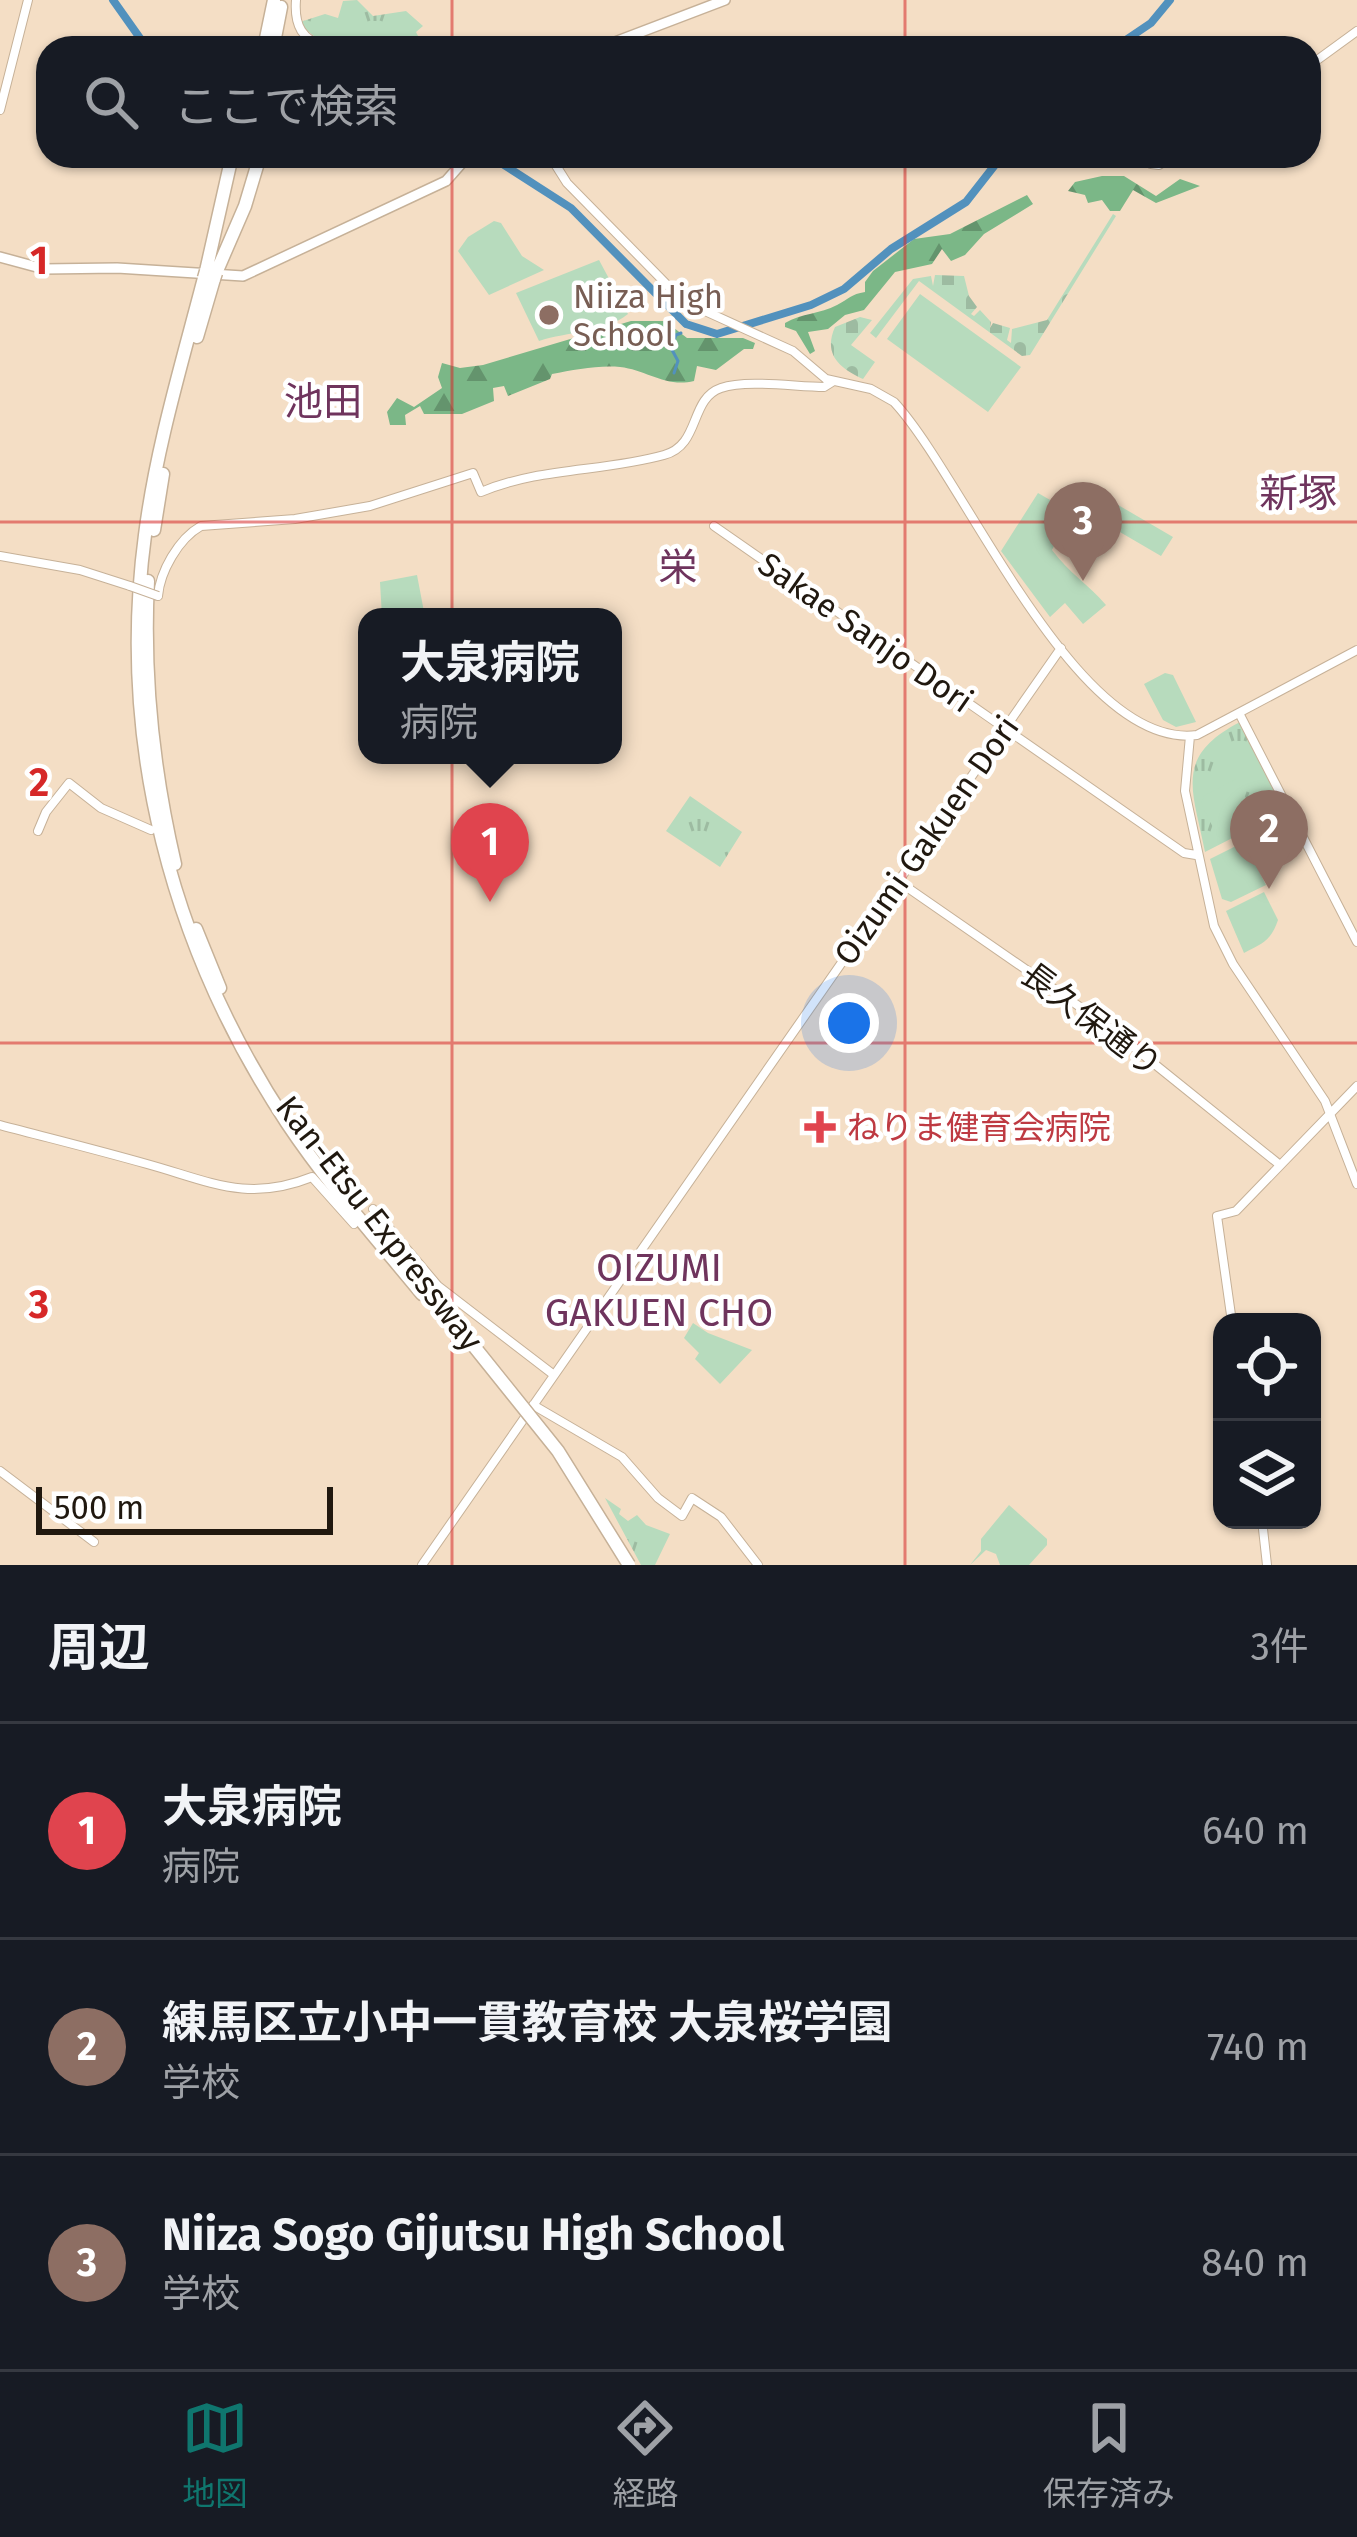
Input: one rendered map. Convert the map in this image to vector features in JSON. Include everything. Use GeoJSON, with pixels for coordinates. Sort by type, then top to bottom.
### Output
{"type":"FeatureCollection","features":[{"type":"Feature","properties":{"kind":"highway"},"geometry":{"type":"LineString","coordinates":[[272,36],[282,0]]}},
{"type":"Feature","properties":{"kind":"highway","name":"Kan-Etsu Expressway"},"geometry":{"type":"LineString","coordinates":[[230,168],[210,275],[151,493],[140,572],[138,682],[146,770],[158,829],[197,955],[253,1068],[301,1143],[429,1288],[532,1427],[625,1565]]}},
{"type":"Feature","properties":{"kind":"highway","name":"Kan-Etsu Expressway"},"geometry":{"type":"LineString","coordinates":[[210,275],[245,206],[256,168]]}},
{"type":"Feature","properties":{"kind":"main road"},"geometry":{"type":"LineString","coordinates":[[630,36],[725,0]]}},
{"type":"Feature","properties":{"kind":"main road"},"geometry":{"type":"LineString","coordinates":[[0,257],[44,269],[243,276],[446,181],[458,168]]}},
{"type":"Feature","properties":{"kind":"street"},"geometry":{"type":"LineString","coordinates":[[0,110],[28,0]]}},
{"type":"Feature","properties":{"kind":"street"},"geometry":{"type":"LineString","coordinates":[[282,0],[306,36]]}},
{"type":"Feature","properties":{"kind":"street"},"geometry":{"type":"LineString","coordinates":[[1321,57],[1357,31]]}},
{"type":"Feature","properties":{"kind":"street"},"geometry":{"type":"LineString","coordinates":[[557,168],[692,307],[793,351],[832,382],[877,392],[898,406],[1061,649],[1141,725],[1160,734],[1190,736],[1357,650]]}},
{"type":"Feature","properties":{"kind":"street"},"geometry":{"type":"LineString","coordinates":[[0,556],[80,570],[158,596],[160,575],[188,534],[201,526],[296,519],[370,506],[473,473],[481,492],[543,474],[662,456],[685,445],[705,399],[721,388],[824,387],[832,382]]}},
{"type":"Feature","properties":{"kind":"street","name":"Sakae Sanjo Dori"},"geometry":{"type":"LineString","coordinates":[[714,526],[1179,850],[1196,855]]}},
{"type":"Feature","properties":{"kind":"street","name":"Oizumi Gakuen Dori"},"geometry":{"type":"LineString","coordinates":[[422,1565],[1061,649]]}},
{"type":"Feature","properties":{"kind":"street"},"geometry":{"type":"LineString","coordinates":[[1239,713],[1357,942]]}},
{"type":"Feature","properties":{"kind":"street"},"geometry":{"type":"LineString","coordinates":[[1190,736],[1184,782],[1207,904],[1221,943],[1330,1113],[1357,1184]]}},
{"type":"Feature","properties":{"kind":"street"},"geometry":{"type":"LineString","coordinates":[[38,830],[69,783],[101,808],[152,830]]}},
{"type":"Feature","properties":{"kind":"street","name":"長久保通り"},"geometry":{"type":"LineString","coordinates":[[898,881],[1106,1025],[1280,1165]]}},
{"type":"Feature","properties":{"kind":"street"},"geometry":{"type":"LineString","coordinates":[[1231,1313],[1217,1216],[1236,1210],[1357,1086]]}},
{"type":"Feature","properties":{"kind":"street"},"geometry":{"type":"LineString","coordinates":[[0,1126],[223,1189],[284,1188],[312,1178],[353,1225]]}},
{"type":"Feature","properties":{"kind":"street"},"geometry":{"type":"LineString","coordinates":[[373,1209],[376,1207],[429,1288],[554,1375]]}},
{"type":"Feature","properties":{"kind":"street"},"geometry":{"type":"LineString","coordinates":[[533,1405],[622,1457],[658,1498],[682,1516],[692,1498],[722,1517],[758,1565]]}},
{"type":"Feature","properties":{"kind":"street"},"geometry":{"type":"LineString","coordinates":[[0,1472],[94,1542]]}},
{"type":"Feature","properties":{"kind":"street"},"geometry":{"type":"LineString","coordinates":[[1263,1529],[1267,1565]]}},
{"type":"Feature","properties":{"kind":"green space"},"geometry":{"type":"Polygon","coordinates":[[[357,0],[373,16],[406,11],[423,26],[418,36],[314,36],[300,22],[325,14],[338,18],[343,1],[357,0]]]}},
{"type":"Feature","properties":{"kind":"green space"},"geometry":{"type":"Polygon","coordinates":[[[1124,176],[1156,196],[1180,179],[1200,186],[1156,203],[1133,190],[1120,211],[1110,211],[1102,200],[1088,203],[1085,195],[1068,191],[1075,182],[1124,176]]]}},
{"type":"Feature","properties":{"kind":"green space"},"geometry":{"type":"Polygon","coordinates":[[[1027,195],[1033,204],[984,234],[965,255],[951,261],[942,249],[932,264],[895,272],[864,310],[845,315],[828,329],[808,332],[815,351],[810,354],[796,331],[785,327],[791,320],[865,292],[873,271],[914,239],[950,234],[1027,195]]]}},
{"type":"Feature","properties":{"kind":"green space"},"geometry":{"type":"Polygon","coordinates":[[[1113,214],[1030,355],[1022,356],[919,281],[876,338],[870,333],[913,279],[931,276],[933,286],[935,275],[964,276],[977,307],[971,314],[980,310],[991,322],[990,328],[993,323],[1010,328],[1007,340],[1011,343],[1012,329],[1047,320],[1113,214]]]}},
{"type":"Feature","properties":{"kind":"green space"},"geometry":{"type":"Polygon","coordinates":[[[494,221],[501,223],[522,256],[544,270],[489,295],[458,251],[468,237],[494,221]]]}},
{"type":"Feature","properties":{"kind":"green space"},"geometry":{"type":"Polygon","coordinates":[[[599,260],[628,314],[596,329],[539,341],[516,293],[599,260]]]}},
{"type":"Feature","properties":{"kind":"green space"},"geometry":{"type":"Polygon","coordinates":[[[920,294],[1021,367],[988,412],[887,339],[920,294]]]}},
{"type":"Feature","properties":{"kind":"green space"},"geometry":{"type":"Polygon","coordinates":[[[860,317],[872,320],[851,345],[875,362],[863,379],[840,365],[831,345],[835,327],[860,317]]]}},
{"type":"Feature","properties":{"kind":"green space"},"geometry":{"type":"Polygon","coordinates":[[[631,321],[665,321],[687,338],[743,338],[755,343],[753,349],[744,349],[716,370],[697,366],[694,381],[674,382],[620,367],[586,368],[552,374],[508,396],[504,386],[493,388],[494,401],[462,414],[424,414],[420,406],[405,415],[406,425],[390,425],[387,412],[397,398],[414,407],[442,388],[438,377],[442,363],[460,368],[483,365],[631,321]]]}},
{"type":"Feature","properties":{"kind":"green space"},"geometry":{"type":"Polygon","coordinates":[[[1038,493],[1071,512],[1052,550],[1106,605],[1083,624],[1065,603],[1050,617],[1001,551],[1038,493]]]}},
{"type":"Feature","properties":{"kind":"green space"},"geometry":{"type":"Polygon","coordinates":[[[1101,495],[1173,537],[1161,556],[1089,514],[1101,495]]]}},
{"type":"Feature","properties":{"kind":"green space"},"geometry":{"type":"Polygon","coordinates":[[[417,575],[423,608],[381,608],[380,582],[417,575]]]}},
{"type":"Feature","properties":{"kind":"green space"},"geometry":{"type":"Polygon","coordinates":[[[1165,673],[1173,675],[1196,722],[1176,727],[1163,720],[1144,684],[1165,673]]]}},
{"type":"Feature","properties":{"kind":"green space"},"geometry":{"type":"Polygon","coordinates":[[[1240,722],[1285,811],[1205,852],[1193,793],[1196,762],[1219,735],[1240,722]]]}},
{"type":"Feature","properties":{"kind":"green space"},"geometry":{"type":"Polygon","coordinates":[[[1236,779],[1257,820],[1218,837],[1201,804],[1204,796],[1236,779]]]}},
{"type":"Feature","properties":{"kind":"green space"},"geometry":{"type":"Polygon","coordinates":[[[690,796],[742,832],[720,867],[666,831],[690,796]]]}},
{"type":"Feature","properties":{"kind":"green space"},"geometry":{"type":"Polygon","coordinates":[[[1244,842],[1266,885],[1231,902],[1222,899],[1210,859],[1244,842]]]}},
{"type":"Feature","properties":{"kind":"green space"},"geometry":{"type":"Polygon","coordinates":[[[1264,892],[1278,920],[1266,940],[1244,953],[1226,911],[1264,892]]]}},
{"type":"Feature","properties":{"kind":"green space"},"geometry":{"type":"Polygon","coordinates":[[[693,1323],[752,1350],[720,1384],[695,1359],[699,1353],[684,1338],[693,1323]]]}},
{"type":"Feature","properties":{"kind":"green space"},"geometry":{"type":"Polygon","coordinates":[[[605,1498],[628,1521],[637,1515],[646,1525],[670,1534],[655,1565],[641,1565],[605,1498]]]}},
{"type":"Feature","properties":{"kind":"green space"},"geometry":{"type":"Polygon","coordinates":[[[1009,1505],[1047,1539],[1047,1545],[1029,1565],[1000,1565],[996,1554],[986,1550],[970,1565],[981,1551],[981,1539],[1009,1505]]]}},
{"type":"Feature","properties":{"kind":"waterway"},"geometry":{"type":"LineString","coordinates":[[113,0],[138,36]]}},
{"type":"Feature","properties":{"kind":"waterway"},"geometry":{"type":"LineString","coordinates":[[1132,36],[1151,23],[1170,0]]}},
{"type":"Feature","properties":{"kind":"waterway"},"geometry":{"type":"LineString","coordinates":[[509,168],[571,208],[686,324],[717,334],[811,305],[844,289],[891,249],[966,202],[993,168]]}},
{"type":"Feature","properties":{"kind":"waterway"},"geometry":{"type":"LineString","coordinates":[[674,373],[678,361],[671,348],[681,333]]}},
{"type":"Feature","properties":{"kind":"place","name":"Niiza High School"},"geometry":{"type":"Point","coordinates":[549,315]}},
{"type":"Feature","properties":{"kind":"place","name":"Niiza Sogo Gijutsu High School"},"geometry":{"type":"Point","coordinates":[1083,581]}},
{"type":"Feature","properties":{"kind":"place","name":"練馬区立小中一貫教育校 大泉桜学園"},"geometry":{"type":"Point","coordinates":[1269,889]}},
{"type":"Feature","properties":{"kind":"place","name":"大泉病院"},"geometry":{"type":"Point","coordinates":[490,902]}},
{"type":"Feature","properties":{"kind":"place","name":"ねりま健育会病院"},"geometry":{"type":"Point","coordinates":[820,1127]}},
{"type":"Feature","properties":{"kind":"district","name":"池田"},"geometry":{"type":"Point","coordinates":[323,401]}},
{"type":"Feature","properties":{"kind":"district","name":"新塚"},"geometry":{"type":"Point","coordinates":[1298,493]}},
{"type":"Feature","properties":{"kind":"district","name":"栄"},"geometry":{"type":"Point","coordinates":[678,567]}},
{"type":"Feature","properties":{"kind":"district","name":"OIZUMI GAKUEN CHO"},"geometry":{"type":"Point","coordinates":[659,1290]}}]}
